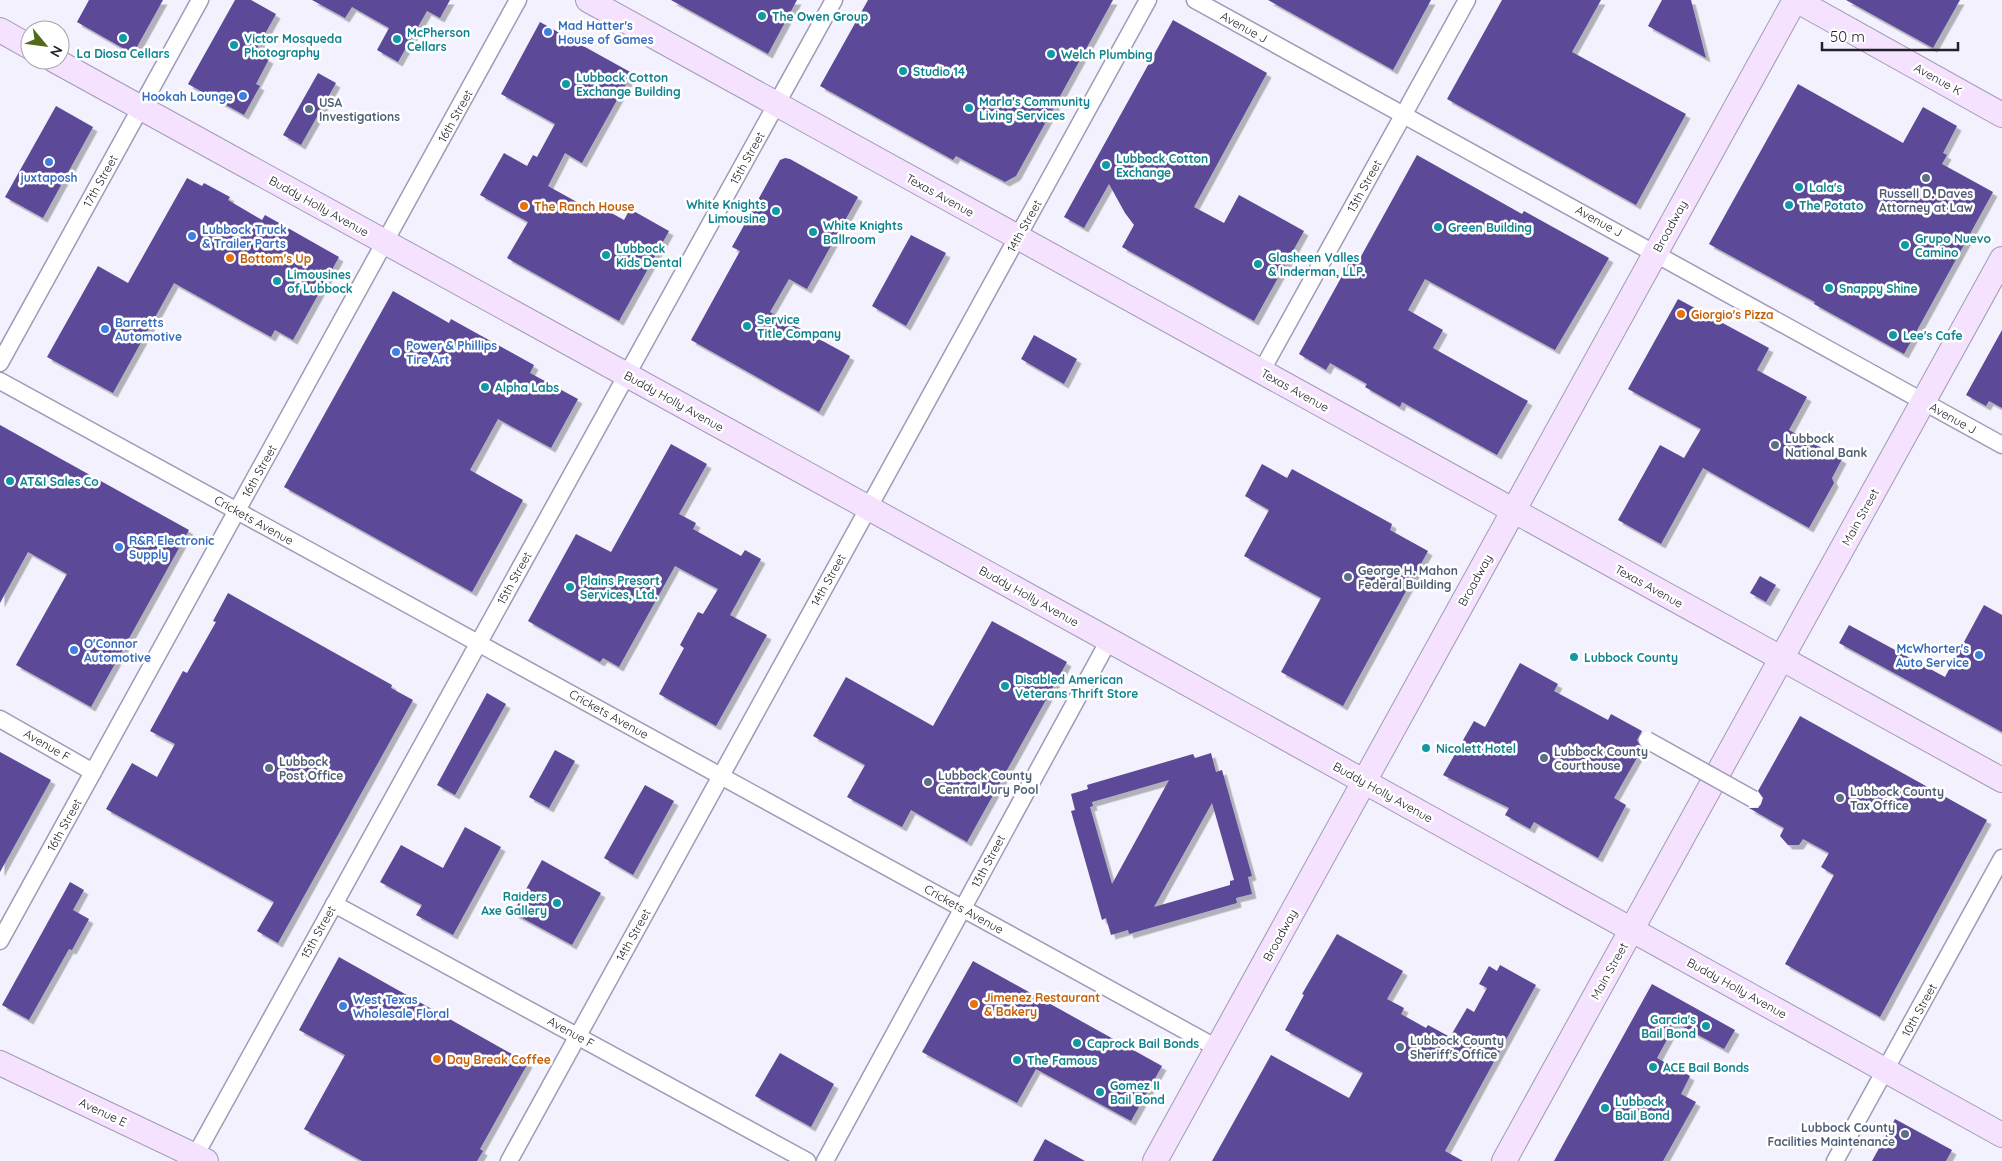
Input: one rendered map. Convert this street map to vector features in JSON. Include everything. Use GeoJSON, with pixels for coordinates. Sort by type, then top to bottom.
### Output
{"type":"FeatureCollection","features":[{"type":"Feature","properties":{"kind":"main road","name":"Texas Avenue"},"geometry":{"type":"LineString","coordinates":[[588,0],[2002,780]]}},
{"type":"Feature","properties":{"kind":"main road","name":"Avenue K"},"geometry":{"type":"LineString","coordinates":[[1795,0],[2002,115]]}},
{"type":"Feature","properties":{"kind":"main road","name":"Broadway"},"geometry":{"type":"LineString","coordinates":[[1155,1161],[1795,0]]}},
{"type":"Feature","properties":{"kind":"main road"},"geometry":{"type":"LineString","coordinates":[[0,30],[20,41]]}},
{"type":"Feature","properties":{"kind":"main road","name":"Buddy Holly Avenue"},"geometry":{"type":"LineString","coordinates":[[70,69],[1109,640],[2002,1135]]}},
{"type":"Feature","properties":{"kind":"main road","name":"Main Street"},"geometry":{"type":"LineString","coordinates":[[1504,1161],[2002,260]]}},
{"type":"Feature","properties":{"kind":"main road","name":"Avenue E"},"geometry":{"type":"LineString","coordinates":[[0,1063],[200,1158]]}},
{"type":"Feature","properties":{"kind":"street","name":"17th Street"},"geometry":{"type":"LineString","coordinates":[[0,363],[200,0]]}},
{"type":"Feature","properties":{"kind":"street","name":"16th Street"},"geometry":{"type":"LineString","coordinates":[[0,941],[518,0]]}},
{"type":"Feature","properties":{"kind":"street","name":"15th Street"},"geometry":{"type":"LineString","coordinates":[[200,1158],[334,904],[834,0]]}},
{"type":"Feature","properties":{"kind":"street","name":"14th Street"},"geometry":{"type":"LineString","coordinates":[[509,1161],[1148,0]]}},
{"type":"Feature","properties":{"kind":"street","name":"Avenue J"},"geometry":{"type":"LineString","coordinates":[[1195,0],[2002,445]]}},
{"type":"Feature","properties":{"kind":"street","name":"13th Street"},"geometry":{"type":"LineString","coordinates":[[1261,372],[1466,0]]}},
{"type":"Feature","properties":{"kind":"street","name":"Crickets Avenue"},"geometry":{"type":"LineString","coordinates":[[0,381],[1217,1048]]}},
{"type":"Feature","properties":{"kind":"street","name":"13th Street"},"geometry":{"type":"LineString","coordinates":[[825,1161],[1109,640]]}},
{"type":"Feature","properties":{"kind":"street","name":"Avenue F"},"geometry":{"type":"LineString","coordinates":[[0,719],[93,772]]}},
{"type":"Feature","properties":{"kind":"street"},"geometry":{"type":"LineString","coordinates":[[1646,740],[1754,800]]}},
{"type":"Feature","properties":{"kind":"street","name":"10th Street"},"geometry":{"type":"LineString","coordinates":[[1835,1161],[2002,858]]}},
{"type":"Feature","properties":{"kind":"street","name":"Avenue F"},"geometry":{"type":"LineString","coordinates":[[334,904],[807,1161]]}},
{"type":"Feature","properties":{"kind":"building","name":"La Diosa Cellars"},"geometry":{"type":"Polygon","coordinates":[[[89,0],[163,0],[133,54],[77,22],[89,0]]]}},
{"type":"Feature","properties":{"kind":"building","name":"Victor Mosqueda Photography"},"geometry":{"type":"Polygon","coordinates":[[[235,0],[251,0],[276,14],[255,52],[269,59],[256,84],[260,86],[244,115],[188,84],[235,0]]]}},
{"type":"Feature","properties":{"kind":"building","name":"McPherson Cellars"},"geometry":{"type":"Polygon","coordinates":[[[312,0],[450,0],[440,18],[427,11],[398,62],[377,50],[389,28],[352,7],[345,18],[312,0]]]}},
{"type":"Feature","properties":{"kind":"building","name":"The Owen Group"},"geometry":{"type":"Polygon","coordinates":[[[671,0],[797,0],[768,54],[671,0]]]}},
{"type":"Feature","properties":{"kind":"building"},"geometry":{"type":"Polygon","coordinates":[[[868,0],[1113,0],[1016,176],[1005,182],[956,156],[953,160],[820,86],[868,0]]]}},
{"type":"Feature","properties":{"kind":"building"},"geometry":{"type":"Polygon","coordinates":[[[1268,0],[1431,0],[1393,70],[1268,0]]]}},
{"type":"Feature","properties":{"kind":"building"},"geometry":{"type":"Polygon","coordinates":[[[1502,0],[1601,0],[1572,52],[1686,114],[1636,205],[1447,99],[1502,0]]]}},
{"type":"Feature","properties":{"kind":"building"},"geometry":{"type":"Polygon","coordinates":[[[1662,0],[1691,0],[1706,58],[1648,26],[1662,0]]]}},
{"type":"Feature","properties":{"kind":"building"},"geometry":{"type":"Polygon","coordinates":[[[1846,0],[1960,0],[1933,48],[1846,0]]]}},
{"type":"Feature","properties":{"kind":"building"},"geometry":{"type":"Polygon","coordinates":[[[1173,20],[1267,73],[1194,207],[1224,223],[1239,195],[1304,231],[1254,321],[1122,247],[1134,225],[1109,184],[1084,228],[1064,217],[1173,20]]]}},
{"type":"Feature","properties":{"kind":"building"},"geometry":{"type":"Polygon","coordinates":[[[540,22],[632,73],[582,163],[565,153],[548,186],[584,206],[588,200],[624,220],[630,209],[669,231],[619,321],[507,258],[528,222],[480,195],[504,153],[527,166],[533,155],[537,157],[555,124],[501,94],[540,22]]]}},
{"type":"Feature","properties":{"kind":"building","name":"USA Investigations"},"geometry":{"type":"Polygon","coordinates":[[[318,73],[336,83],[301,145],[283,135],[318,73]]]}},
{"type":"Feature","properties":{"kind":"building"},"geometry":{"type":"Polygon","coordinates":[[[1798,84],[1903,143],[1923,107],[1957,126],[1943,153],[1947,155],[1942,164],[1993,192],[1904,354],[1814,304],[1815,302],[1709,244],[1798,84]]]}},
{"type":"Feature","properties":{"kind":"building","name":"juxtaposh"},"geometry":{"type":"Polygon","coordinates":[[[56,106],[93,127],[43,218],[5,197],[56,106]]]}},
{"type":"Feature","properties":{"kind":"building"},"geometry":{"type":"Polygon","coordinates":[[[1417,155],[1522,214],[1524,211],[1609,258],[1555,350],[1425,279],[1408,310],[1443,330],[1433,348],[1528,401],[1497,455],[1402,402],[1400,407],[1365,387],[1367,384],[1330,363],[1326,370],[1299,354],[1353,256],[1359,260],[1417,155]]]}},
{"type":"Feature","properties":{"kind":"building"},"geometry":{"type":"Polygon","coordinates":[[[785,158],[858,197],[807,289],[789,279],[770,312],[850,356],[819,412],[691,340],[740,251],[732,247],[780,160],[785,158]]]}},
{"type":"Feature","properties":{"kind":"building"},"geometry":{"type":"Polygon","coordinates":[[[187,178],[202,186],[204,183],[230,197],[228,200],[262,220],[265,215],[339,257],[293,340],[275,330],[271,337],[174,283],[113,393],[47,357],[98,266],[128,283],[187,178]]]}},
{"type":"Feature","properties":{"kind":"building"},"geometry":{"type":"Polygon","coordinates":[[[911,235],[946,253],[906,326],[872,306],[911,235]]]}},
{"type":"Feature","properties":{"kind":"building"},"geometry":{"type":"Polygon","coordinates":[[[393,291],[449,323],[451,319],[534,365],[530,373],[578,399],[551,448],[498,419],[470,470],[523,500],[472,592],[284,487],[393,291]]]}},
{"type":"Feature","properties":{"kind":"building"},"geometry":{"type":"Polygon","coordinates":[[[1678,299],[1769,348],[1757,370],[1807,397],[1789,430],[1842,459],[1832,478],[1834,483],[1809,528],[1703,468],[1661,544],[1618,520],[1660,445],[1684,458],[1701,429],[1628,389],[1678,299]]]}},
{"type":"Feature","properties":{"kind":"building"},"geometry":{"type":"Polygon","coordinates":[[[2002,330],[2002,408],[1989,401],[1986,406],[1966,395],[2002,330]]]}},
{"type":"Feature","properties":{"kind":"building"},"geometry":{"type":"Polygon","coordinates":[[[1034,335],[1077,359],[1064,384],[1021,359],[1034,335]]]}},
{"type":"Feature","properties":{"kind":"building"},"geometry":{"type":"Polygon","coordinates":[[[0,425],[189,530],[91,707],[16,665],[67,574],[28,552],[0,603],[0,425]]]}},
{"type":"Feature","properties":{"kind":"building"},"geometry":{"type":"Polygon","coordinates":[[[671,444],[707,464],[679,514],[696,523],[693,529],[741,556],[745,550],[761,559],[730,615],[767,635],[716,726],[659,694],[684,648],[680,645],[698,612],[703,614],[718,589],[675,566],[619,667],[603,658],[600,662],[528,621],[576,534],[611,552],[671,444]]]}},
{"type":"Feature","properties":{"kind":"building","name":"George H. Mahon Federal Building"},"geometry":{"type":"Polygon","coordinates":[[[1262,464],[1287,478],[1292,469],[1392,524],[1390,530],[1428,551],[1343,706],[1281,672],[1321,598],[1244,556],[1269,510],[1245,496],[1262,464]]]}},
{"type":"Feature","properties":{"kind":"building"},"geometry":{"type":"Polygon","coordinates":[[[1760,576],[1776,585],[1766,602],[1750,593],[1760,576]]]}},
{"type":"Feature","properties":{"kind":"building","name":"Lubbock Post Office"},"geometry":{"type":"Polygon","coordinates":[[[228,593],[392,685],[391,688],[413,700],[278,943],[257,931],[274,902],[106,809],[132,763],[157,777],[175,744],[150,731],[183,671],[187,673],[216,622],[213,621],[228,593]]]}},
{"type":"Feature","properties":{"kind":"building","name":"McWhorter's Auto Service"},"geometry":{"type":"Polygon","coordinates":[[[1984,605],[2002,615],[2002,732],[1839,643],[1849,625],[1945,677],[1984,605]]]}},
{"type":"Feature","properties":{"kind":"building","name":"Lubbock County Central Jury Pool"},"geometry":{"type":"Polygon","coordinates":[[[992,621],[1067,662],[967,842],[911,810],[902,827],[847,797],[865,765],[813,736],[846,677],[933,726],[992,621]]]}},
{"type":"Feature","properties":{"kind":"building","name":"Lubbock County Courthouse"},"geometry":{"type":"Polygon","coordinates":[[[1520,663],[1558,684],[1554,691],[1608,720],[1611,714],[1642,731],[1637,740],[1642,749],[1614,798],[1626,805],[1598,858],[1534,822],[1530,829],[1505,815],[1509,808],[1443,775],[1474,721],[1485,727],[1520,663]]]}},
{"type":"Feature","properties":{"kind":"building"},"geometry":{"type":"Polygon","coordinates":[[[487,693],[506,704],[455,795],[437,785],[487,693]]]}},
{"type":"Feature","properties":{"kind":"building"},"geometry":{"type":"Polygon","coordinates":[[[1800,716],[1987,820],[1880,1017],[1785,964],[1834,875],[1821,867],[1829,853],[1803,839],[1799,845],[1788,845],[1780,836],[1784,828],[1749,808],[1758,808],[1761,804],[1763,798],[1758,791],[1800,716]]]}},
{"type":"Feature","properties":{"kind":"building"},"geometry":{"type":"Polygon","coordinates":[[[555,750],[575,761],[549,808],[529,797],[555,750]]]}},
{"type":"Feature","properties":{"kind":"building"},"geometry":{"type":"Polygon","coordinates":[[[0,752],[51,780],[0,872],[0,752]]]}},
{"type":"Feature","properties":{"kind":"building"},"geometry":{"type":"Polygon","coordinates":[[[1211,753],[1216,772],[1222,770],[1252,876],[1248,877],[1252,894],[1236,898],[1237,903],[1129,934],[1128,930],[1111,935],[1106,918],[1102,920],[1071,811],[1075,810],[1071,794],[1088,789],[1087,785],[1193,754],[1195,758],[1211,753]],[[1169,780],[1092,802],[1093,806],[1090,807],[1112,884],[1169,780]],[[1212,803],[1154,907],[1230,885],[1230,881],[1234,880],[1212,803]]]}},
{"type":"Feature","properties":{"kind":"building"},"geometry":{"type":"Polygon","coordinates":[[[645,785],[674,801],[633,875],[604,858],[645,785]]]}},
{"type":"Feature","properties":{"kind":"building"},"geometry":{"type":"Polygon","coordinates":[[[465,827],[501,847],[453,935],[416,915],[422,905],[380,882],[401,845],[443,868],[465,827]]]}},
{"type":"Feature","properties":{"kind":"building","name":"Raiders Axe Gallery"},"geometry":{"type":"Polygon","coordinates":[[[542,860],[601,893],[572,945],[513,913],[542,860]]]}},
{"type":"Feature","properties":{"kind":"building"},"geometry":{"type":"Polygon","coordinates":[[[70,882],[84,890],[73,910],[89,919],[72,950],[69,949],[29,1020],[2,1005],[70,882]]]}},
{"type":"Feature","properties":{"kind":"building","name":"Lubbock County Sheriff's Office"},"geometry":{"type":"Polygon","coordinates":[[[1337,934],[1403,971],[1387,999],[1404,1008],[1401,1014],[1426,1028],[1428,1025],[1450,1037],[1467,1008],[1474,1012],[1487,988],[1479,984],[1489,966],[1497,971],[1500,965],[1536,985],[1445,1151],[1463,1161],[1212,1161],[1271,1055],[1349,1098],[1363,1073],[1285,1030],[1304,995],[1302,994],[1337,934]]]}},
{"type":"Feature","properties":{"kind":"building"},"geometry":{"type":"Polygon","coordinates":[[[339,957],[528,1063],[480,1149],[483,1151],[477,1161],[362,1161],[304,1129],[345,1055],[299,1030],[339,957]]]}},
{"type":"Feature","properties":{"kind":"building"},"geometry":{"type":"Polygon","coordinates":[[[973,961],[1162,1066],[1131,1121],[1036,1069],[1017,1103],[922,1052],[973,961]]]}},
{"type":"Feature","properties":{"kind":"building"},"geometry":{"type":"Polygon","coordinates":[[[1652,984],[1735,1030],[1724,1049],[1676,1023],[1657,1058],[1690,1076],[1681,1094],[1696,1102],[1663,1161],[1554,1161],[1652,984]]]}},
{"type":"Feature","properties":{"kind":"building"},"geometry":{"type":"Polygon","coordinates":[[[780,1053],[834,1084],[811,1127],[755,1096],[780,1053]]]}},
{"type":"Feature","properties":{"kind":"building","name":"Lubbock County Facilities Maintenance"},"geometry":{"type":"Polygon","coordinates":[[[1895,1119],[1952,1150],[1946,1161],[1872,1161],[1895,1119]]]}},
{"type":"Feature","properties":{"kind":"building"},"geometry":{"type":"Polygon","coordinates":[[[1045,1139],[1085,1161],[1033,1161],[1045,1139]]]}},
{"type":"Feature","properties":{"kind":"place","name":"The Owen Group"},"geometry":{"type":"Point","coordinates":[762,16]}},
{"type":"Feature","properties":{"kind":"place","name":"Mad Hatter's House of Games"},"geometry":{"type":"Point","coordinates":[548,32]}},
{"type":"Feature","properties":{"kind":"place","name":"La Diosa Cellars"},"geometry":{"type":"Point","coordinates":[123,38]}},
{"type":"Feature","properties":{"kind":"place","name":"McPherson Cellars"},"geometry":{"type":"Point","coordinates":[397,39]}},
{"type":"Feature","properties":{"kind":"place","name":"Victor Mosqueda Photography"},"geometry":{"type":"Point","coordinates":[234,45]}},
{"type":"Feature","properties":{"kind":"place","name":"Welch Plumbing"},"geometry":{"type":"Point","coordinates":[1051,54]}},
{"type":"Feature","properties":{"kind":"place","name":"Studio 14"},"geometry":{"type":"Point","coordinates":[903,71]}},
{"type":"Feature","properties":{"kind":"place","name":"Lubbock Cotton Exchange Building"},"geometry":{"type":"Point","coordinates":[566,84]}},
{"type":"Feature","properties":{"kind":"place","name":"Hookah Lounge"},"geometry":{"type":"Point","coordinates":[243,96]}},
{"type":"Feature","properties":{"kind":"place","name":"Marla's Community Living Services"},"geometry":{"type":"Point","coordinates":[969,108]}},
{"type":"Feature","properties":{"kind":"place","name":"USA Investigations"},"geometry":{"type":"Point","coordinates":[309,109]}},
{"type":"Feature","properties":{"kind":"place","name":"juxtaposh"},"geometry":{"type":"Point","coordinates":[49,162]}},
{"type":"Feature","properties":{"kind":"place","name":"Lubbock Cotton Exchange"},"geometry":{"type":"Point","coordinates":[1106,165]}},
{"type":"Feature","properties":{"kind":"place","name":"Russell D. Daves Attorney at Law"},"geometry":{"type":"Point","coordinates":[1926,178]}},
{"type":"Feature","properties":{"kind":"place","name":"Lala's"},"geometry":{"type":"Point","coordinates":[1799,187]}},
{"type":"Feature","properties":{"kind":"place","name":"The Potato"},"geometry":{"type":"Point","coordinates":[1789,205]}},
{"type":"Feature","properties":{"kind":"place","name":"The Ranch House"},"geometry":{"type":"Point","coordinates":[524,206]}},
{"type":"Feature","properties":{"kind":"place","name":"White Knights Limousine"},"geometry":{"type":"Point","coordinates":[776,211]}},
{"type":"Feature","properties":{"kind":"place","name":"Green Building"},"geometry":{"type":"Point","coordinates":[1438,227]}},
{"type":"Feature","properties":{"kind":"place","name":"White Knights Ballroom"},"geometry":{"type":"Point","coordinates":[813,232]}},
{"type":"Feature","properties":{"kind":"place","name":"Lubbock Truck & Trailer Parts"},"geometry":{"type":"Point","coordinates":[192,236]}},
{"type":"Feature","properties":{"kind":"place","name":"Grupo Nuevo Camino"},"geometry":{"type":"Point","coordinates":[1905,245]}},
{"type":"Feature","properties":{"kind":"place","name":"Lubbock Kids Dental"},"geometry":{"type":"Point","coordinates":[606,255]}},
{"type":"Feature","properties":{"kind":"place","name":"Bottom's Up"},"geometry":{"type":"Point","coordinates":[230,258]}},
{"type":"Feature","properties":{"kind":"place","name":"Glasheen Valles & Inderman, LLP."},"geometry":{"type":"Point","coordinates":[1258,264]}},
{"type":"Feature","properties":{"kind":"place","name":"Limousines of Lubbock"},"geometry":{"type":"Point","coordinates":[277,281]}},
{"type":"Feature","properties":{"kind":"place","name":"Snappy Shine"},"geometry":{"type":"Point","coordinates":[1829,288]}},
{"type":"Feature","properties":{"kind":"place","name":"Giorgio's Pizza"},"geometry":{"type":"Point","coordinates":[1681,314]}},
{"type":"Feature","properties":{"kind":"place","name":"Service Title Company"},"geometry":{"type":"Point","coordinates":[747,326]}},
{"type":"Feature","properties":{"kind":"place","name":"Barretts Automotive"},"geometry":{"type":"Point","coordinates":[105,329]}},
{"type":"Feature","properties":{"kind":"place","name":"Lee's Cafe"},"geometry":{"type":"Point","coordinates":[1893,335]}},
{"type":"Feature","properties":{"kind":"place","name":"Power & Phillips Tire Art"},"geometry":{"type":"Point","coordinates":[396,352]}},
{"type":"Feature","properties":{"kind":"place","name":"Alpha Labs"},"geometry":{"type":"Point","coordinates":[485,387]}},
{"type":"Feature","properties":{"kind":"place","name":"Lubbock National Bank"},"geometry":{"type":"Point","coordinates":[1775,445]}},
{"type":"Feature","properties":{"kind":"place","name":"AT&I Sales Co"},"geometry":{"type":"Point","coordinates":[10,481]}},
{"type":"Feature","properties":{"kind":"place","name":"R&R Electronic Supply"},"geometry":{"type":"Point","coordinates":[119,547]}},
{"type":"Feature","properties":{"kind":"place","name":"George H. Mahon Federal Building"},"geometry":{"type":"Point","coordinates":[1348,577]}},
{"type":"Feature","properties":{"kind":"place","name":"Plains Presort Services, Ltd."},"geometry":{"type":"Point","coordinates":[570,587]}},
{"type":"Feature","properties":{"kind":"place","name":"O'Connor Automotive"},"geometry":{"type":"Point","coordinates":[74,650]}},
{"type":"Feature","properties":{"kind":"place","name":"McWhorter's Auto Service"},"geometry":{"type":"Point","coordinates":[1979,655]}},
{"type":"Feature","properties":{"kind":"place","name":"Lubbock County"},"geometry":{"type":"Point","coordinates":[1574,657]}},
{"type":"Feature","properties":{"kind":"place","name":"Disabled American Veterans Thrift Store"},"geometry":{"type":"Point","coordinates":[1005,686]}},
{"type":"Feature","properties":{"kind":"place","name":"Nicolett Hotel"},"geometry":{"type":"Point","coordinates":[1426,748]}},
{"type":"Feature","properties":{"kind":"place","name":"Lubbock County Courthouse"},"geometry":{"type":"Point","coordinates":[1544,758]}},
{"type":"Feature","properties":{"kind":"place","name":"Lubbock Post Office"},"geometry":{"type":"Point","coordinates":[269,768]}},
{"type":"Feature","properties":{"kind":"place","name":"Lubbock County Central Jury Pool"},"geometry":{"type":"Point","coordinates":[928,782]}},
{"type":"Feature","properties":{"kind":"place","name":"Lubbock County Tax Office"},"geometry":{"type":"Point","coordinates":[1840,798]}},
{"type":"Feature","properties":{"kind":"place","name":"Raiders Axe Gallery"},"geometry":{"type":"Point","coordinates":[557,903]}},
{"type":"Feature","properties":{"kind":"place","name":"Jimenez Restaurant & Bakery"},"geometry":{"type":"Point","coordinates":[974,1004]}},
{"type":"Feature","properties":{"kind":"place","name":"West Texas Wholesale Floral"},"geometry":{"type":"Point","coordinates":[343,1006]}},
{"type":"Feature","properties":{"kind":"place","name":"Garcia's Bail Bond"},"geometry":{"type":"Point","coordinates":[1706,1026]}},
{"type":"Feature","properties":{"kind":"place","name":"Caprock Bail Bonds"},"geometry":{"type":"Point","coordinates":[1077,1043]}},
{"type":"Feature","properties":{"kind":"place","name":"Lubbock County Sheriff's Office"},"geometry":{"type":"Point","coordinates":[1400,1047]}},
{"type":"Feature","properties":{"kind":"place","name":"Day Break Coffee"},"geometry":{"type":"Point","coordinates":[437,1059]}},
{"type":"Feature","properties":{"kind":"place","name":"The Famous"},"geometry":{"type":"Point","coordinates":[1017,1060]}},
{"type":"Feature","properties":{"kind":"place","name":"ACE Bail Bonds"},"geometry":{"type":"Point","coordinates":[1653,1067]}},
{"type":"Feature","properties":{"kind":"place","name":"Gomez II Bail Bond"},"geometry":{"type":"Point","coordinates":[1100,1092]}},
{"type":"Feature","properties":{"kind":"place","name":"Lubbock Bail Bond"},"geometry":{"type":"Point","coordinates":[1605,1108]}},
{"type":"Feature","properties":{"kind":"place","name":"Lubbock County Facilities Maintenance"},"geometry":{"type":"Point","coordinates":[1905,1134]}}]}
